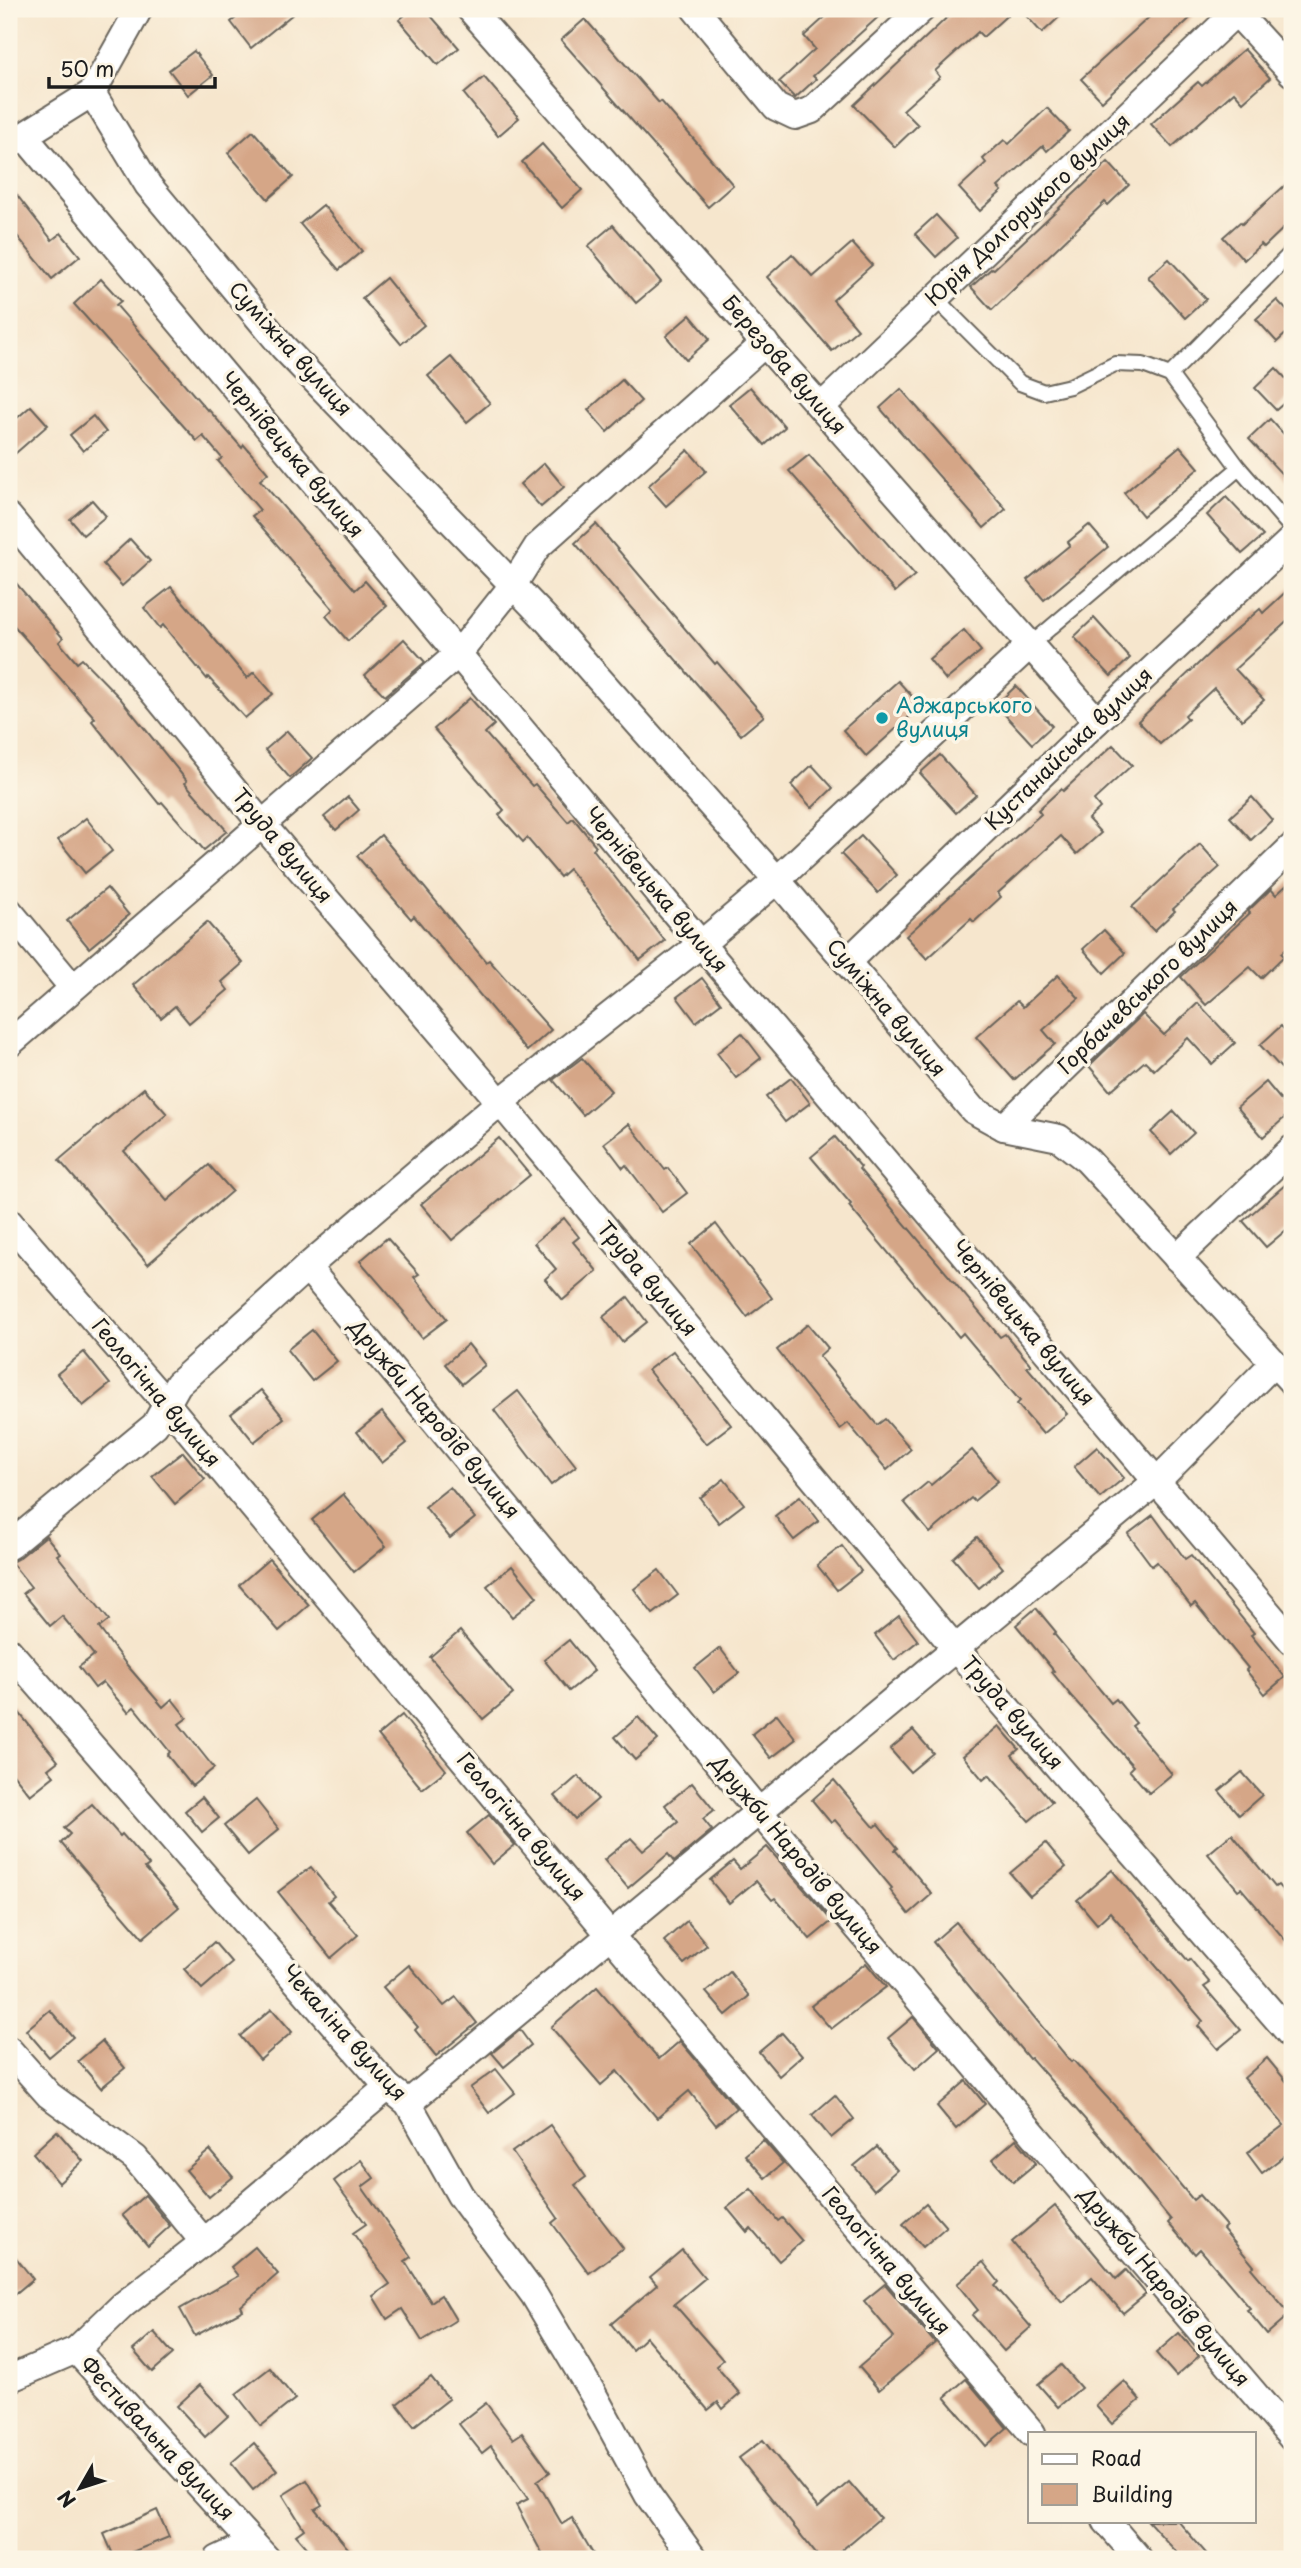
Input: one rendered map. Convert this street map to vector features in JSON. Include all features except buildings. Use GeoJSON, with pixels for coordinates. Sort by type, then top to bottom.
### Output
{"type":"FeatureCollection","features":[{"type":"Feature","properties":{"kind":"street"},"geometry":{"type":"LineString","coordinates":[[16,141],[92,93],[139,9]]}},
{"type":"Feature","properties":{"kind":"street","name":"Березова вулиця"},"geometry":{"type":"LineString","coordinates":[[470,9],[1097,721]]}},
{"type":"Feature","properties":{"kind":"street"},"geometry":{"type":"LineString","coordinates":[[695,9],[776,107],[795,116],[812,110],[922,9]]}},
{"type":"Feature","properties":{"kind":"street"},"geometry":{"type":"LineString","coordinates":[[1235,11],[1292,73]]}},
{"type":"Feature","properties":{"kind":"street","name":"Юрія Долгорукого вулиця"},"geometry":{"type":"LineString","coordinates":[[821,407],[1235,11]]}},
{"type":"Feature","properties":{"kind":"street","name":"Суміжна вулиця"},"geometry":{"type":"LineString","coordinates":[[92,93],[148,186],[283,346],[513,585],[777,880],[973,1110],[1004,1126],[1059,1138],[1087,1160],[1292,1382]]}},
{"type":"Feature","properties":{"kind":"street","name":"Чернівецька вулиця"},"geometry":{"type":"LineString","coordinates":[[16,141],[459,653],[701,944],[1292,1641]]}},
{"type":"Feature","properties":{"kind":"street"},"geometry":{"type":"LineString","coordinates":[[9,1044],[459,653],[513,585],[537,547],[765,343]]}},
{"type":"Feature","properties":{"kind":"street","name":"Труда вулиця"},"geometry":{"type":"LineString","coordinates":[[9,517],[261,823],[500,1102],[956,1648],[1292,2036]]}},
{"type":"Feature","properties":{"kind":"street","name":"Кустанайська вулиця"},"geometry":{"type":"LineString","coordinates":[[847,962],[1097,721],[1292,539]]}},
{"type":"Feature","properties":{"kind":"street"},"geometry":{"type":"LineString","coordinates":[[9,1546],[155,1425],[178,1384],[307,1267],[500,1102],[701,944],[777,880],[1030,645]]}},
{"type":"Feature","properties":{"kind":"street","name":"Горбачевського вулиця"},"geometry":{"type":"LineString","coordinates":[[1004,1126],[1292,847]]}},
{"type":"Feature","properties":{"kind":"street"},"geometry":{"type":"LineString","coordinates":[[9,911],[73,988]]}},
{"type":"Feature","properties":{"kind":"street"},"geometry":{"type":"LineString","coordinates":[[1177,1258],[1292,1149]]}},
{"type":"Feature","properties":{"kind":"street","name":"Геологічна вулиця"},"geometry":{"type":"LineString","coordinates":[[9,1222],[166,1403],[610,1935],[1031,2432]]}},
{"type":"Feature","properties":{"kind":"street","name":"Дружби Народів вулиця"},"geometry":{"type":"LineString","coordinates":[[307,1267],[760,1813],[1292,2438]]}},
{"type":"Feature","properties":{"kind":"street"},"geometry":{"type":"LineString","coordinates":[[9,2379],[76,2350],[123,2305],[204,2242],[610,1935],[1157,1481],[1274,1363]]}},
{"type":"Feature","properties":{"kind":"street","name":"Чекаліна вулиця"},"geometry":{"type":"LineString","coordinates":[[9,1651],[398,2095],[460,2195],[534,2295],[593,2394],[648,2495],[694,2559]]}},
{"type":"Feature","properties":{"kind":"street"},"geometry":{"type":"LineString","coordinates":[[9,2050],[49,2095],[135,2158],[204,2242]]}},
{"type":"Feature","properties":{"kind":"street","name":"Фестивальна вулиця"},"geometry":{"type":"LineString","coordinates":[[76,2350],[260,2551]]}},
{"type":"Feature","properties":{"kind":"street"},"geometry":{"type":"LineString","coordinates":[[1107,2522],[1139,2559]]}},
{"type":"Feature","properties":{"kind":"street"},"geometry":{"type":"LineString","coordinates":[[218,2559],[260,2551]]}},
{"type":"Feature","properties":{"kind":"lane"},"geometry":{"type":"LineString","coordinates":[[1170,375],[1292,253]]}},
{"type":"Feature","properties":{"kind":"lane"},"geometry":{"type":"LineString","coordinates":[[935,298],[1020,383],[1044,391],[1070,386],[1115,364],[1143,365],[1170,375],[1239,468],[1292,529]]}},
{"type":"Feature","properties":{"kind":"lane"},"geometry":{"type":"LineString","coordinates":[[1030,645],[1239,468]]}},
{"type":"Feature","properties":{"kind":"place","name":"Аджарського вулиця"},"geometry":{"type":"Point","coordinates":[882,718]}}]}
